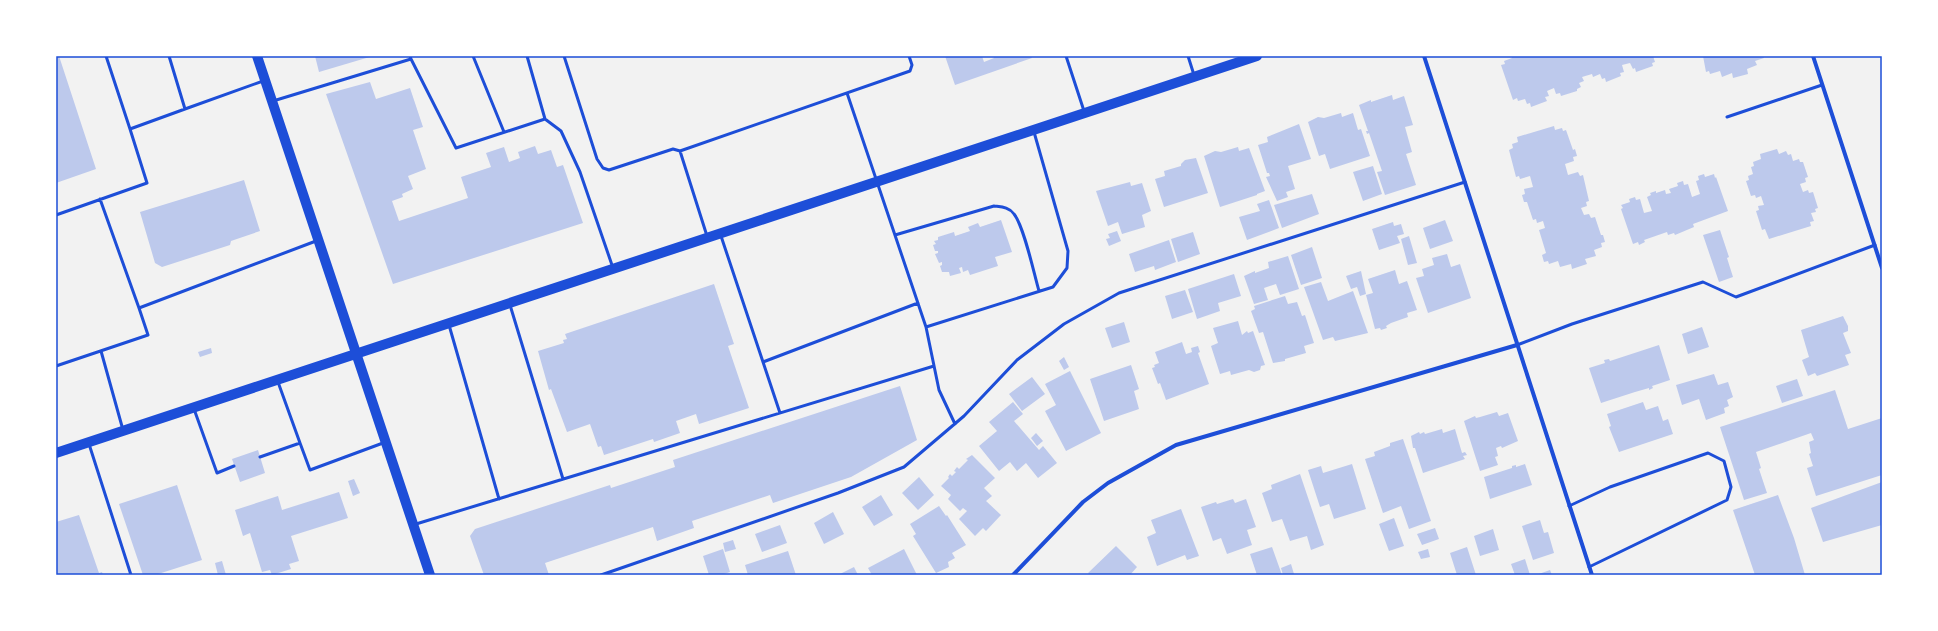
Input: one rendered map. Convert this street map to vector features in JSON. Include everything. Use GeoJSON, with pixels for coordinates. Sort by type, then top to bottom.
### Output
{"type":"FeatureCollection","features":[{"type":"Feature","properties":{"kind":"main road"},"geometry":{"type":"LineString","coordinates":[[257,56],[430,575]]}},
{"type":"Feature","properties":{"kind":"main road"},"geometry":{"type":"LineString","coordinates":[[56,452],[509,304],[1257,56]]}},
{"type":"Feature","properties":{"kind":"street"},"geometry":{"type":"LineString","coordinates":[[1424,56],[1592,575]]}},
{"type":"Feature","properties":{"kind":"street"},"geometry":{"type":"LineString","coordinates":[[1813,56],[1882,268]]}},
{"type":"Feature","properties":{"kind":"street"},"geometry":{"type":"LineString","coordinates":[[1013,575],[1083,502],[1108,483],[1176,445],[1518,345]]}},
{"type":"Feature","properties":{"kind":"lane"},"geometry":{"type":"LineString","coordinates":[[56,215],[147,183],[106,56]]}},
{"type":"Feature","properties":{"kind":"lane"},"geometry":{"type":"LineString","coordinates":[[169,56],[185,109]]}},
{"type":"Feature","properties":{"kind":"lane"},"geometry":{"type":"LineString","coordinates":[[473,56],[504,132]]}},
{"type":"Feature","properties":{"kind":"lane"},"geometry":{"type":"LineString","coordinates":[[527,56],[546,119],[561,131],[580,172],[614,269]]}},
{"type":"Feature","properties":{"kind":"lane"},"geometry":{"type":"LineString","coordinates":[[564,56],[597,159],[603,168],[617,169],[673,149],[680,151],[910,71],[912,65],[909,56]]}},
{"type":"Feature","properties":{"kind":"lane"},"geometry":{"type":"LineString","coordinates":[[1066,56],[1085,113]]}},
{"type":"Feature","properties":{"kind":"lane"},"geometry":{"type":"LineString","coordinates":[[1188,56],[1194,77]]}},
{"type":"Feature","properties":{"kind":"lane"},"geometry":{"type":"LineString","coordinates":[[272,101],[410,58],[456,148],[546,119]]}},
{"type":"Feature","properties":{"kind":"lane"},"geometry":{"type":"LineString","coordinates":[[130,129],[265,81]]}},
{"type":"Feature","properties":{"kind":"lane"},"geometry":{"type":"LineString","coordinates":[[1727,117],[1822,85]]}},
{"type":"Feature","properties":{"kind":"lane"},"geometry":{"type":"LineString","coordinates":[[847,93],[926,328],[939,390],[955,424]]}},
{"type":"Feature","properties":{"kind":"lane"},"geometry":{"type":"LineString","coordinates":[[926,328],[1053,287],[1067,268],[1068,251],[1034,130]]}},
{"type":"Feature","properties":{"kind":"lane"},"geometry":{"type":"LineString","coordinates":[[680,151],[708,238]]}},
{"type":"Feature","properties":{"kind":"lane"},"geometry":{"type":"LineString","coordinates":[[601,575],[838,493],[904,467],[955,424],[1017,360],[1064,324],[1119,293],[1465,182]]}},
{"type":"Feature","properties":{"kind":"lane"},"geometry":{"type":"LineString","coordinates":[[56,366],[148,335],[100,200]]}},
{"type":"Feature","properties":{"kind":"lane"},"geometry":{"type":"LineString","coordinates":[[896,235],[994,206],[1005,207],[1013,213],[1019,223],[1039,291]]}},
{"type":"Feature","properties":{"kind":"lane"},"geometry":{"type":"LineString","coordinates":[[720,234],[780,413]]}},
{"type":"Feature","properties":{"kind":"lane"},"geometry":{"type":"LineString","coordinates":[[139,308],[318,241]]}},
{"type":"Feature","properties":{"kind":"lane"},"geometry":{"type":"LineString","coordinates":[[1518,345],[1572,324],[1703,282],[1736,297],[1875,245]]}},
{"type":"Feature","properties":{"kind":"lane"},"geometry":{"type":"LineString","coordinates":[[763,362],[918,303]]}},
{"type":"Feature","properties":{"kind":"lane"},"geometry":{"type":"LineString","coordinates":[[509,304],[563,479]]}},
{"type":"Feature","properties":{"kind":"lane"},"geometry":{"type":"LineString","coordinates":[[448,324],[499,499]]}},
{"type":"Feature","properties":{"kind":"lane"},"geometry":{"type":"LineString","coordinates":[[100,351],[123,430]]}},
{"type":"Feature","properties":{"kind":"lane"},"geometry":{"type":"LineString","coordinates":[[413,525],[934,366]]}},
{"type":"Feature","properties":{"kind":"lane"},"geometry":{"type":"LineString","coordinates":[[277,380],[310,470],[385,443]]}},
{"type":"Feature","properties":{"kind":"lane"},"geometry":{"type":"LineString","coordinates":[[193,408],[217,473],[234,466]]}},
{"type":"Feature","properties":{"kind":"lane"},"geometry":{"type":"LineString","coordinates":[[88,442],[131,575]]}},
{"type":"Feature","properties":{"kind":"lane"},"geometry":{"type":"LineString","coordinates":[[260,457],[300,443]]}},
{"type":"Feature","properties":{"kind":"lane"},"geometry":{"type":"LineString","coordinates":[[1569,506],[1610,487],[1708,454],[1724,461],[1731,487],[1726,500],[1589,567]]}},
{"type":"Feature","properties":{"kind":"building"},"geometry":{"type":"Polygon","coordinates":[[[56,56],[59,56],[96,169],[56,183],[56,56]]]}},
{"type":"Feature","properties":{"kind":"building"},"geometry":{"type":"Polygon","coordinates":[[[315,56],[373,56],[319,72],[315,56]]]}},
{"type":"Feature","properties":{"kind":"building"},"geometry":{"type":"Polygon","coordinates":[[[945,56],[982,56],[984,62],[994,58],[993,56],[1031,56],[1032,58],[955,85],[945,56]]]}},
{"type":"Feature","properties":{"kind":"building"},"geometry":{"type":"Polygon","coordinates":[[[1511,56],[1653,56],[1655,62],[1652,63],[1653,66],[1636,72],[1635,68],[1633,69],[1630,63],[1622,65],[1624,72],[1620,73],[1621,76],[1606,82],[1605,78],[1602,79],[1600,74],[1593,77],[1592,74],[1582,77],[1584,81],[1579,83],[1581,87],[1577,89],[1577,91],[1561,96],[1560,93],[1556,94],[1554,88],[1547,91],[1549,96],[1545,97],[1547,101],[1531,107],[1530,103],[1527,104],[1525,99],[1518,101],[1517,98],[1513,100],[1501,65],[1505,64],[1504,61],[1512,58],[1511,56]]]}},
{"type":"Feature","properties":{"kind":"building"},"geometry":{"type":"Polygon","coordinates":[[[1703,56],[1763,56],[1764,58],[1755,61],[1757,65],[1747,69],[1748,74],[1733,78],[1732,73],[1722,77],[1720,71],[1710,74],[1709,71],[1706,72],[1703,56]]]}},
{"type":"Feature","properties":{"kind":"building"},"geometry":{"type":"Polygon","coordinates":[[[370,82],[376,99],[410,88],[423,127],[413,130],[426,169],[408,176],[413,189],[402,194],[403,197],[392,201],[399,221],[468,198],[461,177],[491,167],[486,153],[504,147],[509,162],[520,158],[518,152],[535,146],[538,154],[551,150],[557,167],[563,165],[583,223],[393,284],[326,94],[370,82]]]}},
{"type":"Feature","properties":{"kind":"building"},"geometry":{"type":"Polygon","coordinates":[[[1392,95],[1393,100],[1404,96],[1413,125],[1405,127],[1412,152],[1406,154],[1416,185],[1385,195],[1377,172],[1382,171],[1369,133],[1367,134],[1366,131],[1368,131],[1359,105],[1371,100],[1371,102],[1392,95]]]}},
{"type":"Feature","properties":{"kind":"building"},"geometry":{"type":"Polygon","coordinates":[[[1341,113],[1342,117],[1353,113],[1358,130],[1361,129],[1370,156],[1330,169],[1325,154],[1319,156],[1308,122],[1318,117],[1324,118],[1341,113]]]}},
{"type":"Feature","properties":{"kind":"building"},"geometry":{"type":"Polygon","coordinates":[[[1299,124],[1311,159],[1288,166],[1295,189],[1286,192],[1288,197],[1277,201],[1266,177],[1270,176],[1269,173],[1267,173],[1258,145],[1268,142],[1267,137],[1299,124]]]}},
{"type":"Feature","properties":{"kind":"building"},"geometry":{"type":"Polygon","coordinates":[[[1554,126],[1555,130],[1562,128],[1563,131],[1566,130],[1573,150],[1575,149],[1577,156],[1573,157],[1574,161],[1565,164],[1568,175],[1578,172],[1580,176],[1583,175],[1589,201],[1586,202],[1587,206],[1581,208],[1584,215],[1589,214],[1591,218],[1595,217],[1605,242],[1601,243],[1602,247],[1594,250],[1596,256],[1585,259],[1587,264],[1572,269],[1571,264],[1560,267],[1558,261],[1549,264],[1548,261],[1544,262],[1542,255],[1546,253],[1539,230],[1545,228],[1543,221],[1537,223],[1536,219],[1533,220],[1527,202],[1524,202],[1522,195],[1525,194],[1524,189],[1533,187],[1530,176],[1520,179],[1519,176],[1516,177],[1509,150],[1513,148],[1512,144],[1518,142],[1517,137],[1554,126]]]}},
{"type":"Feature","properties":{"kind":"building"},"geometry":{"type":"Polygon","coordinates":[[[1238,147],[1239,151],[1249,148],[1265,191],[1220,207],[1204,156],[1215,151],[1221,152],[1238,147]]]}},
{"type":"Feature","properties":{"kind":"building"},"geometry":{"type":"Polygon","coordinates":[[[1777,149],[1779,154],[1786,151],[1788,155],[1791,154],[1793,161],[1799,159],[1800,162],[1803,162],[1808,177],[1805,178],[1806,182],[1800,184],[1803,192],[1808,190],[1809,193],[1813,192],[1818,208],[1815,209],[1816,212],[1811,213],[1814,221],[1810,222],[1811,226],[1769,239],[1765,229],[1762,230],[1756,211],[1759,210],[1758,206],[1764,205],[1761,196],[1756,198],[1755,195],[1751,196],[1746,181],[1749,180],[1748,176],[1753,174],[1751,167],[1754,166],[1753,162],[1761,159],[1760,154],[1777,149]]]}},
{"type":"Feature","properties":{"kind":"building"},"geometry":{"type":"Polygon","coordinates":[[[1196,158],[1208,193],[1164,207],[1155,179],[1165,176],[1164,171],[1181,166],[1185,160],[1196,158]]]}},
{"type":"Feature","properties":{"kind":"building"},"geometry":{"type":"Polygon","coordinates":[[[1373,166],[1382,194],[1363,201],[1353,172],[1373,166]]]}},
{"type":"Feature","properties":{"kind":"building"},"geometry":{"type":"Polygon","coordinates":[[[1704,174],[1705,177],[1714,174],[1715,178],[1716,177],[1728,211],[1693,224],[1694,227],[1675,235],[1674,233],[1668,235],[1667,232],[1644,240],[1645,242],[1639,245],[1638,242],[1633,244],[1621,205],[1630,202],[1629,199],[1635,197],[1636,200],[1640,199],[1644,213],[1652,211],[1647,197],[1651,195],[1650,193],[1665,190],[1666,194],[1671,193],[1669,189],[1678,186],[1677,183],[1683,181],[1684,185],[1688,184],[1692,197],[1700,194],[1696,181],[1699,180],[1698,176],[1704,174]]]}},
{"type":"Feature","properties":{"kind":"building"},"geometry":{"type":"Polygon","coordinates":[[[244,180],[260,231],[231,241],[230,245],[162,267],[155,263],[140,212],[244,180]]]}},
{"type":"Feature","properties":{"kind":"building"},"geometry":{"type":"Polygon","coordinates":[[[1130,182],[1131,186],[1142,183],[1151,211],[1142,215],[1145,227],[1122,234],[1118,222],[1108,226],[1096,191],[1130,182]]]}},
{"type":"Feature","properties":{"kind":"building"},"geometry":{"type":"Polygon","coordinates":[[[1312,194],[1319,214],[1282,228],[1274,205],[1312,194]]]}},
{"type":"Feature","properties":{"kind":"building"},"geometry":{"type":"Polygon","coordinates":[[[1269,200],[1279,228],[1247,240],[1239,217],[1260,211],[1257,204],[1269,200]]]}},
{"type":"Feature","properties":{"kind":"building"},"geometry":{"type":"Polygon","coordinates":[[[1001,220],[1012,252],[995,257],[998,266],[970,275],[968,270],[963,272],[962,267],[959,268],[961,273],[950,276],[949,272],[942,272],[940,266],[942,265],[942,262],[939,263],[935,254],[938,253],[938,251],[935,251],[933,245],[936,244],[934,241],[938,240],[938,237],[954,232],[955,236],[970,231],[968,227],[978,223],[980,227],[1001,220]]]}},
{"type":"Feature","properties":{"kind":"building"},"geometry":{"type":"Polygon","coordinates":[[[1445,220],[1453,241],[1430,249],[1423,228],[1445,220]]]}},
{"type":"Feature","properties":{"kind":"building"},"geometry":{"type":"Polygon","coordinates":[[[1393,222],[1394,226],[1401,224],[1404,234],[1397,236],[1400,243],[1379,250],[1372,229],[1393,222]]]}},
{"type":"Feature","properties":{"kind":"building"},"geometry":{"type":"Polygon","coordinates":[[[1720,230],[1729,257],[1727,258],[1733,277],[1719,282],[1703,235],[1720,230]]]}},
{"type":"Feature","properties":{"kind":"building"},"geometry":{"type":"Polygon","coordinates":[[[1117,231],[1121,241],[1109,246],[1106,239],[1110,238],[1108,234],[1117,231]]]}},
{"type":"Feature","properties":{"kind":"building"},"geometry":{"type":"Polygon","coordinates":[[[1193,232],[1200,254],[1178,262],[1171,239],[1193,232]]]}},
{"type":"Feature","properties":{"kind":"building"},"geometry":{"type":"Polygon","coordinates":[[[1409,236],[1417,263],[1408,265],[1401,239],[1409,236]]]}},
{"type":"Feature","properties":{"kind":"building"},"geometry":{"type":"Polygon","coordinates":[[[1169,240],[1176,262],[1155,270],[1154,266],[1135,272],[1129,254],[1169,240]]]}},
{"type":"Feature","properties":{"kind":"building"},"geometry":{"type":"Polygon","coordinates":[[[1312,247],[1322,278],[1301,285],[1291,255],[1312,247]]]}},
{"type":"Feature","properties":{"kind":"building"},"geometry":{"type":"Polygon","coordinates":[[[1447,254],[1451,267],[1460,264],[1471,298],[1428,313],[1416,278],[1424,276],[1422,269],[1434,265],[1432,258],[1447,254]]]}},
{"type":"Feature","properties":{"kind":"building"},"geometry":{"type":"Polygon","coordinates":[[[1288,256],[1299,289],[1280,295],[1276,284],[1264,288],[1268,300],[1254,304],[1244,276],[1255,271],[1255,273],[1269,268],[1268,262],[1288,256]]]}},
{"type":"Feature","properties":{"kind":"building"},"geometry":{"type":"Polygon","coordinates":[[[1395,270],[1399,284],[1407,281],[1417,310],[1407,313],[1408,317],[1391,323],[1386,326],[1387,328],[1381,330],[1380,328],[1375,329],[1366,295],[1373,293],[1368,279],[1395,270]]]}},
{"type":"Feature","properties":{"kind":"building"},"geometry":{"type":"Polygon","coordinates":[[[1361,271],[1366,294],[1360,296],[1357,287],[1351,289],[1346,276],[1361,271]]]}},
{"type":"Feature","properties":{"kind":"building"},"geometry":{"type":"Polygon","coordinates":[[[1234,274],[1241,296],[1218,303],[1220,311],[1197,319],[1188,289],[1234,274]]]}},
{"type":"Feature","properties":{"kind":"building"},"geometry":{"type":"Polygon","coordinates":[[[1321,282],[1328,301],[1353,291],[1368,333],[1335,341],[1333,337],[1323,340],[1304,287],[1321,282]]]}},
{"type":"Feature","properties":{"kind":"building"},"geometry":{"type":"Polygon","coordinates":[[[714,284],[734,344],[728,346],[749,408],[699,424],[696,414],[676,421],[680,433],[654,442],[653,439],[604,455],[601,446],[598,447],[590,424],[567,432],[551,389],[549,390],[538,351],[564,343],[563,340],[567,339],[565,334],[714,284]]]}},
{"type":"Feature","properties":{"kind":"building"},"geometry":{"type":"Polygon","coordinates":[[[1185,290],[1193,312],[1172,319],[1165,296],[1185,290]]]}},
{"type":"Feature","properties":{"kind":"building"},"geometry":{"type":"Polygon","coordinates":[[[1285,296],[1288,304],[1297,302],[1302,316],[1305,315],[1314,343],[1304,346],[1306,353],[1285,359],[1285,361],[1273,363],[1263,332],[1259,333],[1251,311],[1255,309],[1254,306],[1285,296]]]}},
{"type":"Feature","properties":{"kind":"building"},"geometry":{"type":"Polygon","coordinates":[[[1843,316],[1848,326],[1848,331],[1843,333],[1851,353],[1845,355],[1849,365],[1817,376],[1815,373],[1808,376],[1802,360],[1809,357],[1801,330],[1843,316]]]}},
{"type":"Feature","properties":{"kind":"building"},"geometry":{"type":"Polygon","coordinates":[[[1238,321],[1242,335],[1247,331],[1248,333],[1253,331],[1265,365],[1261,366],[1260,370],[1254,372],[1249,370],[1231,375],[1230,371],[1220,374],[1211,346],[1218,343],[1213,328],[1238,321]]]}},
{"type":"Feature","properties":{"kind":"building"},"geometry":{"type":"Polygon","coordinates":[[[1124,322],[1130,342],[1112,348],[1105,328],[1124,322]]]}},
{"type":"Feature","properties":{"kind":"building"},"geometry":{"type":"Polygon","coordinates":[[[1702,327],[1709,347],[1688,354],[1682,334],[1702,327]]]}},
{"type":"Feature","properties":{"kind":"building"},"geometry":{"type":"Polygon","coordinates":[[[1182,342],[1186,354],[1192,352],[1191,348],[1198,346],[1200,352],[1198,353],[1209,384],[1166,400],[1160,383],[1158,384],[1152,368],[1155,367],[1154,365],[1159,363],[1155,352],[1182,342]]]}},
{"type":"Feature","properties":{"kind":"building"},"geometry":{"type":"Polygon","coordinates":[[[1659,345],[1670,380],[1652,386],[1653,388],[1649,390],[1649,388],[1601,403],[1589,368],[1605,363],[1604,360],[1609,359],[1610,361],[1659,345]]]}},
{"type":"Feature","properties":{"kind":"building"},"geometry":{"type":"Polygon","coordinates":[[[211,348],[212,353],[200,357],[198,352],[211,348]]]}},
{"type":"Feature","properties":{"kind":"building"},"geometry":{"type":"Polygon","coordinates":[[[1064,357],[1069,367],[1064,370],[1059,361],[1064,357]]]}},
{"type":"Feature","properties":{"kind":"building"},"geometry":{"type":"Polygon","coordinates":[[[1131,365],[1139,389],[1134,391],[1139,409],[1104,421],[1090,379],[1131,365]]]}},
{"type":"Feature","properties":{"kind":"building"},"geometry":{"type":"Polygon","coordinates":[[[1070,371],[1101,433],[1066,451],[1045,411],[1056,405],[1045,384],[1070,371]]]}},
{"type":"Feature","properties":{"kind":"building"},"geometry":{"type":"Polygon","coordinates":[[[1714,374],[1718,385],[1728,382],[1733,397],[1727,400],[1729,406],[1724,408],[1725,413],[1706,420],[1699,399],[1682,405],[1676,385],[1714,374]]]}},
{"type":"Feature","properties":{"kind":"building"},"geometry":{"type":"Polygon","coordinates":[[[1032,377],[1045,394],[1022,411],[1009,394],[1032,377]]]}},
{"type":"Feature","properties":{"kind":"building"},"geometry":{"type":"Polygon","coordinates":[[[1797,379],[1803,396],[1782,403],[1776,386],[1797,379]]]}},
{"type":"Feature","properties":{"kind":"building"},"geometry":{"type":"Polygon","coordinates":[[[900,386],[917,440],[851,477],[773,503],[770,495],[692,521],[694,528],[657,541],[653,527],[545,563],[549,575],[484,575],[470,536],[475,529],[610,485],[611,488],[675,467],[673,460],[900,386]]]}},
{"type":"Feature","properties":{"kind":"building"},"geometry":{"type":"Polygon","coordinates":[[[1835,390],[1848,429],[1882,418],[1882,475],[1816,496],[1807,468],[1813,466],[1809,454],[1811,453],[1809,442],[1814,440],[1811,433],[1756,452],[1761,468],[1759,469],[1767,493],[1744,500],[1720,427],[1835,390]]]}},
{"type":"Feature","properties":{"kind":"building"},"geometry":{"type":"Polygon","coordinates":[[[1013,402],[1023,414],[1014,421],[1039,450],[1043,446],[1057,463],[1038,478],[1026,463],[1017,471],[1010,462],[999,471],[979,446],[997,431],[989,422],[1013,402]]]}},
{"type":"Feature","properties":{"kind":"building"},"geometry":{"type":"Polygon","coordinates":[[[1643,402],[1646,410],[1658,406],[1663,421],[1668,419],[1673,434],[1619,452],[1609,427],[1611,426],[1607,414],[1643,402]]]}},
{"type":"Feature","properties":{"kind":"building"},"geometry":{"type":"Polygon","coordinates":[[[1497,412],[1499,416],[1508,413],[1518,441],[1502,448],[1501,446],[1496,448],[1498,456],[1495,457],[1498,465],[1480,471],[1464,421],[1475,416],[1476,418],[1497,412]]]}},
{"type":"Feature","properties":{"kind":"building"},"geometry":{"type":"Polygon","coordinates":[[[1442,429],[1443,433],[1455,429],[1462,453],[1465,452],[1467,455],[1463,456],[1465,459],[1423,473],[1415,448],[1413,448],[1411,436],[1419,432],[1420,434],[1424,432],[1425,434],[1442,429]]]}},
{"type":"Feature","properties":{"kind":"building"},"geometry":{"type":"Polygon","coordinates":[[[1036,433],[1043,441],[1037,446],[1031,438],[1036,433]]]}},
{"type":"Feature","properties":{"kind":"building"},"geometry":{"type":"Polygon","coordinates":[[[1403,439],[1431,521],[1409,529],[1401,506],[1383,513],[1365,459],[1375,456],[1374,452],[1390,446],[1390,443],[1403,439]]]}},
{"type":"Feature","properties":{"kind":"building"},"geometry":{"type":"Polygon","coordinates":[[[258,450],[265,473],[240,482],[232,459],[258,450]]]}},
{"type":"Feature","properties":{"kind":"building"},"geometry":{"type":"Polygon","coordinates":[[[972,455],[995,478],[984,488],[992,496],[986,501],[1001,515],[986,531],[983,528],[975,536],[959,519],[967,511],[963,508],[960,511],[948,499],[951,495],[941,486],[949,478],[948,477],[950,474],[952,476],[956,472],[954,471],[957,467],[959,469],[968,460],[966,459],[972,455]]]}},
{"type":"Feature","properties":{"kind":"building"},"geometry":{"type":"Polygon","coordinates":[[[1352,464],[1366,509],[1334,519],[1329,504],[1320,507],[1308,470],[1321,466],[1323,473],[1352,464]]]}},
{"type":"Feature","properties":{"kind":"building"},"geometry":{"type":"Polygon","coordinates":[[[1525,464],[1532,485],[1490,499],[1484,477],[1512,468],[1512,466],[1516,465],[1516,467],[1525,464]]]}},
{"type":"Feature","properties":{"kind":"building"},"geometry":{"type":"Polygon","coordinates":[[[1300,474],[1324,545],[1311,550],[1307,536],[1290,541],[1282,519],[1272,522],[1262,493],[1272,489],[1271,485],[1300,474]]]}},
{"type":"Feature","properties":{"kind":"building"},"geometry":{"type":"Polygon","coordinates":[[[919,477],[934,495],[918,510],[902,493],[919,477]]]}},
{"type":"Feature","properties":{"kind":"building"},"geometry":{"type":"Polygon","coordinates":[[[354,479],[360,493],[353,496],[348,481],[354,479]]]}},
{"type":"Feature","properties":{"kind":"building"},"geometry":{"type":"Polygon","coordinates":[[[1882,482],[1882,525],[1823,542],[1811,508],[1882,482]]]}},
{"type":"Feature","properties":{"kind":"building"},"geometry":{"type":"Polygon","coordinates":[[[177,485],[202,560],[155,575],[143,575],[119,504],[177,485]]]}},
{"type":"Feature","properties":{"kind":"building"},"geometry":{"type":"Polygon","coordinates":[[[339,492],[348,518],[291,536],[299,561],[289,564],[291,569],[272,575],[270,570],[262,572],[250,533],[243,536],[235,510],[278,496],[282,510],[339,492]]]}},
{"type":"Feature","properties":{"kind":"building"},"geometry":{"type":"Polygon","coordinates":[[[881,495],[893,515],[874,526],[862,507],[881,495]]]}},
{"type":"Feature","properties":{"kind":"building"},"geometry":{"type":"Polygon","coordinates":[[[1778,495],[1794,538],[1805,575],[1755,575],[1733,510],[1778,495]]]}},
{"type":"Feature","properties":{"kind":"building"},"geometry":{"type":"Polygon","coordinates":[[[1233,499],[1235,503],[1246,499],[1256,527],[1247,530],[1252,545],[1227,554],[1221,538],[1213,541],[1201,507],[1216,502],[1217,504],[1233,499]]]}},
{"type":"Feature","properties":{"kind":"building"},"geometry":{"type":"Polygon","coordinates":[[[939,506],[946,516],[947,515],[966,545],[952,553],[955,558],[948,562],[949,567],[936,573],[913,536],[916,534],[910,524],[939,506]]]}},
{"type":"Feature","properties":{"kind":"building"},"geometry":{"type":"Polygon","coordinates":[[[1181,509],[1199,556],[1187,560],[1185,555],[1157,566],[1147,537],[1156,533],[1151,520],[1181,509]]]}},
{"type":"Feature","properties":{"kind":"building"},"geometry":{"type":"Polygon","coordinates":[[[833,512],[844,534],[824,544],[814,523],[833,512]]]}},
{"type":"Feature","properties":{"kind":"building"},"geometry":{"type":"Polygon","coordinates":[[[79,515],[99,573],[102,572],[103,575],[56,575],[56,522],[79,515]]]}},
{"type":"Feature","properties":{"kind":"building"},"geometry":{"type":"Polygon","coordinates":[[[1394,518],[1404,546],[1389,551],[1379,524],[1394,518]]]}},
{"type":"Feature","properties":{"kind":"building"},"geometry":{"type":"Polygon","coordinates":[[[1540,520],[1544,533],[1548,532],[1554,553],[1533,560],[1522,526],[1540,520]]]}},
{"type":"Feature","properties":{"kind":"building"},"geometry":{"type":"Polygon","coordinates":[[[780,525],[787,543],[762,552],[755,534],[780,525]]]}},
{"type":"Feature","properties":{"kind":"building"},"geometry":{"type":"Polygon","coordinates":[[[1435,528],[1439,539],[1422,545],[1417,534],[1435,528]]]}},
{"type":"Feature","properties":{"kind":"building"},"geometry":{"type":"Polygon","coordinates":[[[1493,529],[1499,550],[1480,556],[1474,536],[1493,529]]]}},
{"type":"Feature","properties":{"kind":"building"},"geometry":{"type":"Polygon","coordinates":[[[733,540],[736,549],[725,552],[723,543],[733,540]]]}},
{"type":"Feature","properties":{"kind":"building"},"geometry":{"type":"Polygon","coordinates":[[[1116,546],[1137,567],[1130,575],[1090,575],[1088,573],[1116,546]]]}},
{"type":"Feature","properties":{"kind":"building"},"geometry":{"type":"Polygon","coordinates":[[[1272,547],[1282,575],[1257,575],[1250,554],[1272,547]]]}},
{"type":"Feature","properties":{"kind":"building"},"geometry":{"type":"Polygon","coordinates":[[[1467,547],[1476,575],[1457,575],[1450,553],[1467,547]]]}},
{"type":"Feature","properties":{"kind":"building"},"geometry":{"type":"Polygon","coordinates":[[[723,549],[730,572],[721,575],[709,575],[703,556],[723,549]]]}},
{"type":"Feature","properties":{"kind":"building"},"geometry":{"type":"Polygon","coordinates":[[[904,549],[917,575],[872,575],[868,568],[904,549]]]}},
{"type":"Feature","properties":{"kind":"building"},"geometry":{"type":"Polygon","coordinates":[[[1428,549],[1430,557],[1421,559],[1418,552],[1428,549]]]}},
{"type":"Feature","properties":{"kind":"building"},"geometry":{"type":"Polygon","coordinates":[[[788,551],[796,575],[748,575],[745,565],[788,551]]]}},
{"type":"Feature","properties":{"kind":"building"},"geometry":{"type":"Polygon","coordinates":[[[1525,559],[1530,575],[1515,575],[1511,564],[1525,559]]]}},
{"type":"Feature","properties":{"kind":"building"},"geometry":{"type":"Polygon","coordinates":[[[222,561],[226,575],[218,575],[215,563],[222,561]]]}},
{"type":"Feature","properties":{"kind":"building"},"geometry":{"type":"Polygon","coordinates":[[[1291,564],[1294,574],[1283,575],[1281,568],[1291,564]]]}},
{"type":"Feature","properties":{"kind":"building"},"geometry":{"type":"Polygon","coordinates":[[[854,567],[858,575],[838,575],[854,567]]]}},
{"type":"Feature","properties":{"kind":"building"},"geometry":{"type":"Polygon","coordinates":[[[1550,570],[1552,575],[1536,575],[1550,570]]]}}]}
